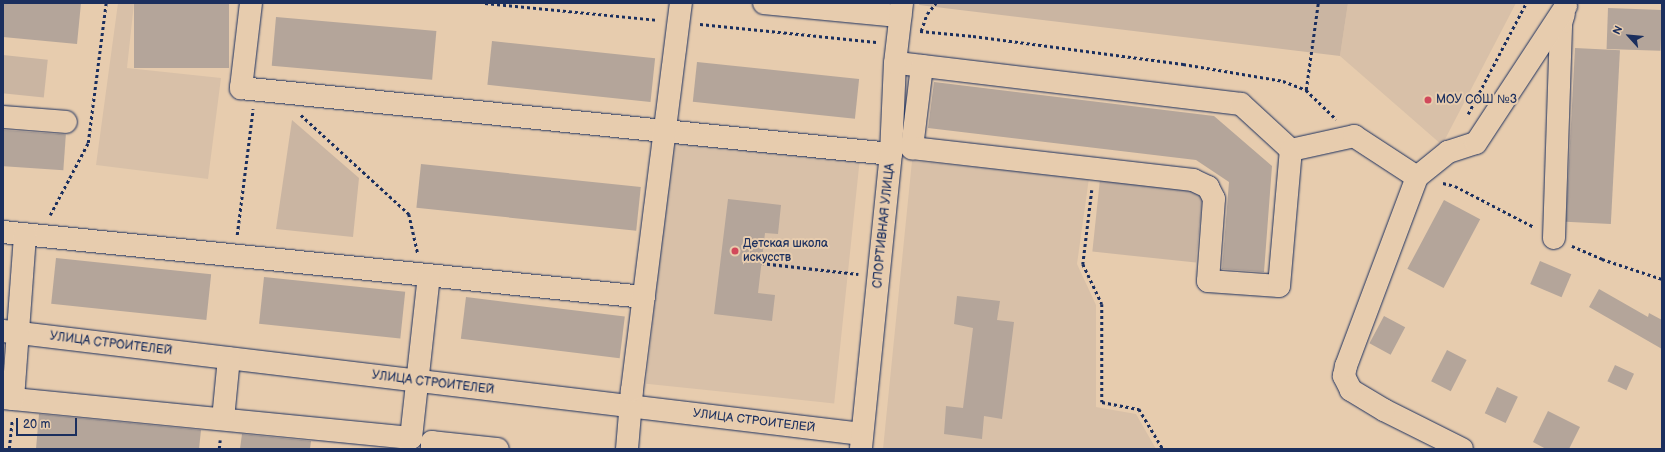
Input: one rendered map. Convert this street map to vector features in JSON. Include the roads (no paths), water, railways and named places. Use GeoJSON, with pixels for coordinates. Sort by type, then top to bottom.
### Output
{"type":"FeatureCollection","features":[{"type":"Feature","properties":{"kind":"street"},"geometry":{"type":"LineString","coordinates":[[251,3],[241,88],[891,154]]}},
{"type":"Feature","properties":{"kind":"street"},"geometry":{"type":"LineString","coordinates":[[627,449],[644,297],[681,3]]}},
{"type":"Feature","properties":{"kind":"street"},"geometry":{"type":"LineString","coordinates":[[764,3],[809,5],[900,16]]}},
{"type":"Feature","properties":{"kind":"street"},"geometry":{"type":"LineString","coordinates":[[1462,449],[1384,410],[1351,390],[1344,376],[1346,366],[1417,177],[1448,152],[1476,143],[1568,5]]}},
{"type":"Feature","properties":{"kind":"street"},"geometry":{"type":"LineString","coordinates":[[1554,238],[1561,23],[1568,5]]}},
{"type":"Feature","properties":{"kind":"street","name":"СПОРТИВНАЯ УЛИЦА"},"geometry":{"type":"LineString","coordinates":[[862,441],[891,154],[900,16]]}},
{"type":"Feature","properties":{"kind":"street"},"geometry":{"type":"LineString","coordinates":[[896,63],[1241,104],[1291,150]]}},
{"type":"Feature","properties":{"kind":"street"},"geometry":{"type":"LineString","coordinates":[[922,66],[912,148],[1193,180],[1208,187],[1214,199],[1208,281],[1279,286],[1291,150]]}},
{"type":"Feature","properties":{"kind":"street"},"geometry":{"type":"LineString","coordinates":[[3,117],[66,122]]}},
{"type":"Feature","properties":{"kind":"street"},"geometry":{"type":"LineString","coordinates":[[1291,150],[1354,136],[1417,177]]}},
{"type":"Feature","properties":{"kind":"street"},"geometry":{"type":"LineString","coordinates":[[3,232],[644,297]]}},
{"type":"Feature","properties":{"kind":"street"},"geometry":{"type":"LineString","coordinates":[[25,234],[10,332],[8,398],[223,420],[411,438],[418,381],[426,275]]}},
{"type":"Feature","properties":{"kind":"street","name":"УЛИЦА СТРОИТЕЛЕЙ"},"geometry":{"type":"LineString","coordinates":[[10,332],[631,406],[862,441]]}},
{"type":"Feature","properties":{"kind":"street"},"geometry":{"type":"LineString","coordinates":[[223,420],[229,358]]}},
{"type":"Feature","properties":{"kind":"street"},"geometry":{"type":"LineString","coordinates":[[432,449],[432,442],[498,449]]}},
{"type":"Feature","properties":{"kind":"place","name":"МОУ СОШ №3"},"geometry":{"type":"Point","coordinates":[1428,100]}},
{"type":"Feature","properties":{"kind":"place","name":"Детская школа искусств"},"geometry":{"type":"Point","coordinates":[735,251]}}]}
